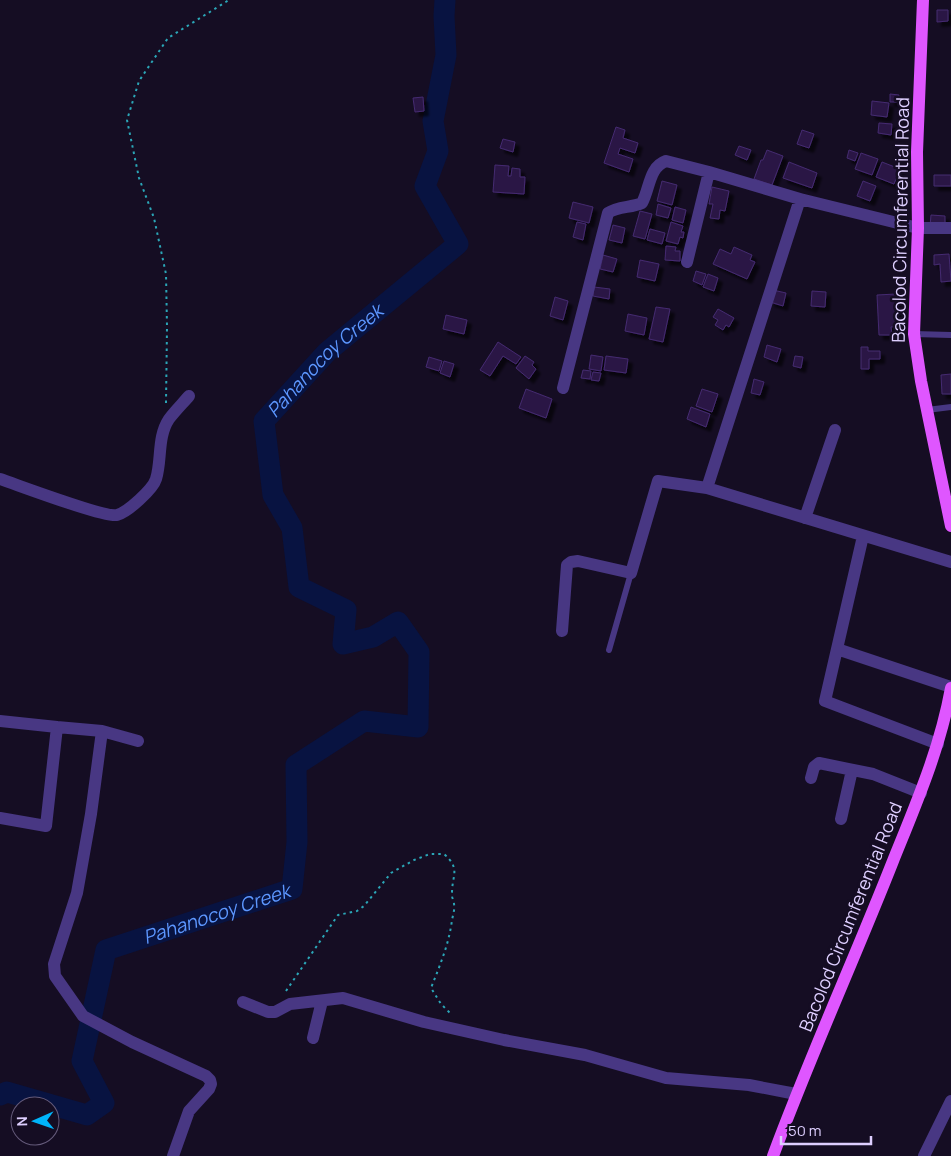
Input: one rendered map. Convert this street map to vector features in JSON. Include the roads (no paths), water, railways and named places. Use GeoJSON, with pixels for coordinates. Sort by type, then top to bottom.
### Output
{"type":"FeatureCollection","features":[{"type":"Feature","properties":{"kind":"main road","name":"Bacolod Circumferential Road"},"geometry":{"type":"LineString","coordinates":[[923,0],[917,152],[918,228],[914,334],[921,381],[951,526]]}},
{"type":"Feature","properties":{"kind":"main road","name":"Bacolod Circumferential Road"},"geometry":{"type":"LineString","coordinates":[[773,1156],[796,1094],[921,792],[938,744],[951,688]]}},
{"type":"Feature","properties":{"kind":"street"},"geometry":{"type":"LineString","coordinates":[[563,388],[608,213],[613,209],[626,208],[642,203],[655,168],[666,161],[800,199],[918,228],[951,228]]}},
{"type":"Feature","properties":{"kind":"street"},"geometry":{"type":"LineString","coordinates":[[687,262],[709,172]]}},
{"type":"Feature","properties":{"kind":"street"},"geometry":{"type":"LineString","coordinates":[[707,488],[800,199]]}},
{"type":"Feature","properties":{"kind":"street"},"geometry":{"type":"LineString","coordinates":[[0,479],[81,506],[118,515],[127,510],[152,487],[156,479],[162,436],[168,420],[189,396]]}},
{"type":"Feature","properties":{"kind":"street"},"geometry":{"type":"LineString","coordinates":[[806,518],[835,430]]}},
{"type":"Feature","properties":{"kind":"street"},"geometry":{"type":"LineString","coordinates":[[562,631],[567,565],[578,561],[632,572],[658,481],[707,488],[951,562]]}},
{"type":"Feature","properties":{"kind":"street"},"geometry":{"type":"LineString","coordinates":[[863,536],[825,702],[938,744]]}},
{"type":"Feature","properties":{"kind":"street"},"geometry":{"type":"LineString","coordinates":[[837,649],[951,688]]}},
{"type":"Feature","properties":{"kind":"street"},"geometry":{"type":"LineString","coordinates":[[0,721],[102,732],[138,741]]}},
{"type":"Feature","properties":{"kind":"street"},"geometry":{"type":"LineString","coordinates":[[0,818],[46,826],[57,726]]}},
{"type":"Feature","properties":{"kind":"street"},"geometry":{"type":"LineString","coordinates":[[102,732],[91,814],[77,893],[53,971],[83,1016],[206,1076],[210,1080],[209,1089],[189,1111],[173,1156]]}},
{"type":"Feature","properties":{"kind":"street"},"geometry":{"type":"LineString","coordinates":[[811,778],[814,766],[819,763],[873,774],[921,792]]}},
{"type":"Feature","properties":{"kind":"street"},"geometry":{"type":"LineString","coordinates":[[842,819],[852,770]]}},
{"type":"Feature","properties":{"kind":"street"},"geometry":{"type":"LineString","coordinates":[[243,1002],[268,1012],[275,1012],[290,1004],[342,998],[424,1022],[504,1040],[585,1055],[666,1078],[749,1085],[796,1094]]}},
{"type":"Feature","properties":{"kind":"street"},"geometry":{"type":"LineString","coordinates":[[312,1038],[322,1001]]}},
{"type":"Feature","properties":{"kind":"street"},"geometry":{"type":"LineString","coordinates":[[924,1156],[951,1100]]}},
{"type":"Feature","properties":{"kind":"lane"},"geometry":{"type":"LineString","coordinates":[[914,334],[951,335]]}},
{"type":"Feature","properties":{"kind":"lane"},"geometry":{"type":"LineString","coordinates":[[927,410],[951,407]]}},
{"type":"Feature","properties":{"kind":"lane"},"geometry":{"type":"LineString","coordinates":[[609,650],[632,572]]}},
{"type":"Feature","properties":{"kind":"waterway","name":"Pahanocoy Creek"},"geometry":{"type":"LineString","coordinates":[[0,1095],[7,1092],[87,1115],[104,1103],[82,1061],[106,950],[292,889],[297,842],[296,765],[364,721],[418,727],[419,652],[398,622],[373,637],[343,644],[346,610],[299,587],[292,528],[273,495],[264,421],[327,352],[458,244],[425,186],[438,151],[433,121],[446,55],[445,0]]}}]}
